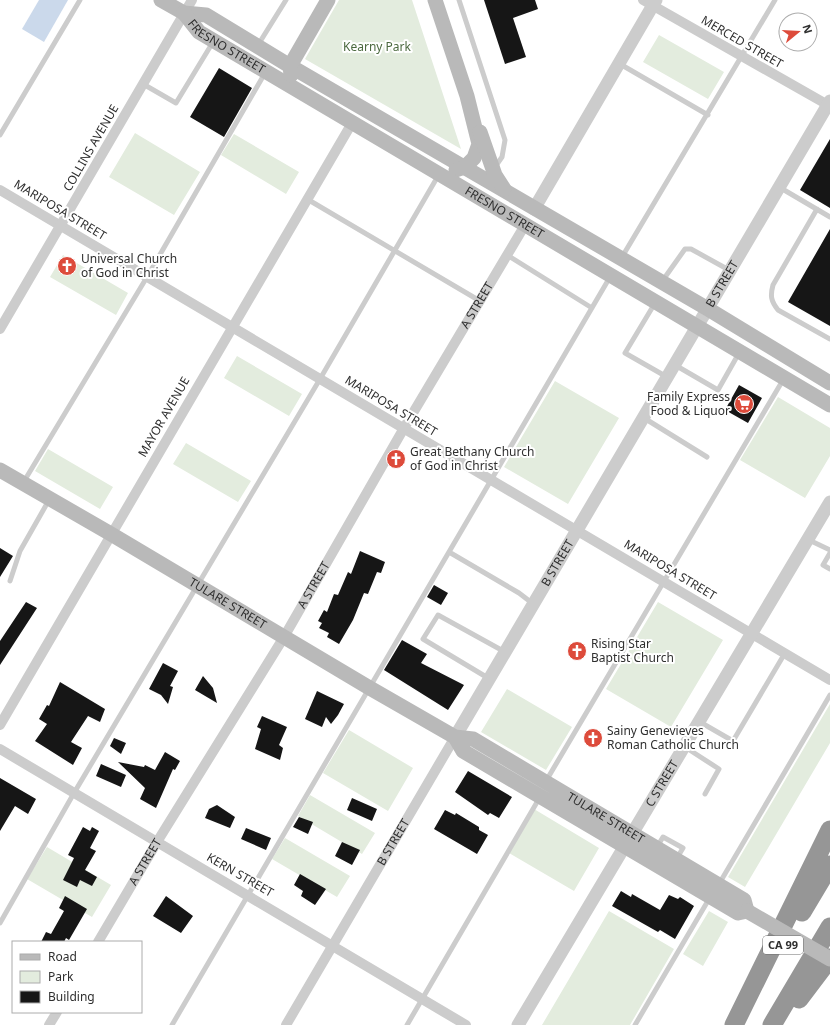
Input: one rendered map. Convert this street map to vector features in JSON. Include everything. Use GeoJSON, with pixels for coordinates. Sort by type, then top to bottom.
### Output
{"type":"FeatureCollection","features":[{"type":"Feature","properties":{"kind":"highway"},"geometry":{"type":"LineString","coordinates":[[735,1025],[830,830]]}},
{"type":"Feature","properties":{"kind":"highway","name":"CA 99"},"geometry":{"type":"LineString","coordinates":[[735,1025],[830,865]]}},
{"type":"Feature","properties":{"kind":"highway","name":"CA 99"},"geometry":{"type":"LineString","coordinates":[[772,1025],[830,926]]}},
{"type":"Feature","properties":{"kind":"highway"},"geometry":{"type":"LineString","coordinates":[[778,1025],[787,1016],[830,958]]}},
{"type":"Feature","properties":{"kind":"main road","name":"FRESNO STREET"},"geometry":{"type":"LineString","coordinates":[[162,0],[188,6],[206,15],[290,66],[466,167],[534,209],[708,309],[830,383]]}},
{"type":"Feature","properties":{"kind":"main road"},"geometry":{"type":"LineString","coordinates":[[296,91],[290,66],[328,0]]}},
{"type":"Feature","properties":{"kind":"main road"},"geometry":{"type":"LineString","coordinates":[[435,0],[493,169],[508,193]]}},
{"type":"Feature","properties":{"kind":"main road","name":"FRESNO STREET"},"geometry":{"type":"LineString","coordinates":[[188,6],[199,32],[296,91],[830,405]]}},
{"type":"Feature","properties":{"kind":"main road"},"geometry":{"type":"LineString","coordinates":[[397,150],[440,164],[449,169],[458,170],[466,167],[474,158],[479,144],[467,96]]}},
{"type":"Feature","properties":{"kind":"main road","name":"TULARE STREET"},"geometry":{"type":"LineString","coordinates":[[0,470],[112,534],[197,586],[455,737],[473,739],[546,782],[628,839],[714,890],[744,900],[747,911],[830,958]]}},
{"type":"Feature","properties":{"kind":"main road","name":"TULARE STREET"},"geometry":{"type":"LineString","coordinates":[[455,737],[463,751],[541,796],[628,839],[657,848],[676,860],[714,890]]}},
{"type":"Feature","properties":{"kind":"street","name":"MERCED STREET"},"geometry":{"type":"LineString","coordinates":[[651,2],[742,58],[829,103]]}},
{"type":"Feature","properties":{"kind":"street"},"geometry":{"type":"LineString","coordinates":[[534,209],[619,64],[651,2]]}},
{"type":"Feature","properties":{"kind":"street","name":"COLLINS AVENUE"},"geometry":{"type":"LineString","coordinates":[[0,329],[188,6]]}},
{"type":"Feature","properties":{"kind":"street","name":"B STREET"},"geometry":{"type":"LineString","coordinates":[[286,1025],[576,530],[644,418],[829,103]]}},
{"type":"Feature","properties":{"kind":"street","name":"MAYOR AVENUE"},"geometry":{"type":"LineString","coordinates":[[0,725],[352,124]]}},
{"type":"Feature","properties":{"kind":"street","name":"MARIPOSA STREET"},"geometry":{"type":"LineString","coordinates":[[0,190],[830,680]]}},
{"type":"Feature","properties":{"kind":"street","name":"A STREET"},"geometry":{"type":"LineString","coordinates":[[99,941],[157,842],[284,637],[404,428],[525,225]]}},
{"type":"Feature","properties":{"kind":"street","name":"C STREET"},"geometry":{"type":"LineString","coordinates":[[518,1025],[830,502]]}},
{"type":"Feature","properties":{"kind":"street","name":"KERN STREET"},"geometry":{"type":"LineString","coordinates":[[0,749],[423,998],[466,1025]]}},
{"type":"Feature","properties":{"kind":"street"},"geometry":{"type":"LineString","coordinates":[[49,1025],[56,1013]]}},
{"type":"Feature","properties":{"kind":"lane"},"geometry":{"type":"LineString","coordinates":[[0,135],[80,0]]}},
{"type":"Feature","properties":{"kind":"lane"},"geometry":{"type":"LineString","coordinates":[[258,46],[286,0]]}},
{"type":"Feature","properties":{"kind":"lane"},"geometry":{"type":"LineString","coordinates":[[459,0],[505,140],[502,157],[493,169]]}},
{"type":"Feature","properties":{"kind":"lane"},"geometry":{"type":"LineString","coordinates":[[620,259],[708,115],[775,0]]}},
{"type":"Feature","properties":{"kind":"lane"},"geometry":{"type":"LineString","coordinates":[[143,84],[176,102],[214,41]]}},
{"type":"Feature","properties":{"kind":"lane"},"geometry":{"type":"LineString","coordinates":[[619,64],[708,115]]}},
{"type":"Feature","properties":{"kind":"lane"},"geometry":{"type":"LineString","coordinates":[[23,484],[147,277],[266,73]]}},
{"type":"Feature","properties":{"kind":"lane"},"geometry":{"type":"LineString","coordinates":[[0,923],[74,793],[320,379],[439,175]]}},
{"type":"Feature","properties":{"kind":"lane"},"geometry":{"type":"LineString","coordinates":[[779,187],[830,217]]}},
{"type":"Feature","properties":{"kind":"lane"},"geometry":{"type":"LineString","coordinates":[[307,199],[480,301]]}},
{"type":"Feature","properties":{"kind":"lane"},"geometry":{"type":"LineString","coordinates":[[817,209],[772,285],[770,295],[778,310],[830,339]]}},
{"type":"Feature","properties":{"kind":"lane"},"geometry":{"type":"LineString","coordinates":[[662,283],[685,249],[691,249],[730,270]]}},
{"type":"Feature","properties":{"kind":"lane"},"geometry":{"type":"LineString","coordinates":[[507,255],[592,308]]}},
{"type":"Feature","properties":{"kind":"lane"},"geometry":{"type":"LineString","coordinates":[[172,1025],[368,687],[611,275]]}},
{"type":"Feature","properties":{"kind":"lane"},"geometry":{"type":"LineString","coordinates":[[656,302],[626,353],[668,377]]}},
{"type":"Feature","properties":{"kind":"lane"},"geometry":{"type":"LineString","coordinates":[[675,365],[718,390],[740,352]]}},
{"type":"Feature","properties":{"kind":"lane"},"geometry":{"type":"LineString","coordinates":[[546,782],[784,377]]}},
{"type":"Feature","properties":{"kind":"lane"},"geometry":{"type":"LineString","coordinates":[[644,418],[707,457]]}},
{"type":"Feature","properties":{"kind":"lane"},"geometry":{"type":"LineString","coordinates":[[10,581],[20,551],[49,499]]}},
{"type":"Feature","properties":{"kind":"lane"},"geometry":{"type":"LineString","coordinates":[[808,539],[830,552],[823,566],[830,569]]}},
{"type":"Feature","properties":{"kind":"lane"},"geometry":{"type":"LineString","coordinates":[[449,552],[519,593],[533,604]]}},
{"type":"Feature","properties":{"kind":"lane"},"geometry":{"type":"LineString","coordinates":[[489,679],[423,640],[438,615],[505,652]]}},
{"type":"Feature","properties":{"kind":"lane"},"geometry":{"type":"LineString","coordinates":[[699,722],[734,741],[785,653]]}},
{"type":"Feature","properties":{"kind":"lane"},"geometry":{"type":"LineString","coordinates":[[635,1025],[830,695]]}},
{"type":"Feature","properties":{"kind":"lane"},"geometry":{"type":"LineString","coordinates":[[685,746],[719,769],[705,794]]}},
{"type":"Feature","properties":{"kind":"lane"},"geometry":{"type":"LineString","coordinates":[[407,1025],[541,796]]}},
{"type":"Feature","properties":{"kind":"green space","name":"Kearny Park"},"geometry":{"type":"Polygon","coordinates":[[[339,0],[412,0],[461,149],[305,59],[339,0]]]}},
{"type":"Feature","properties":{"kind":"green space"},"geometry":{"type":"Polygon","coordinates":[[[659,35],[724,72],[708,99],[643,62],[659,35]]]}},
{"type":"Feature","properties":{"kind":"green space"},"geometry":{"type":"Polygon","coordinates":[[[135,133],[200,172],[174,215],[109,177],[135,133]]]}},
{"type":"Feature","properties":{"kind":"green space"},"geometry":{"type":"Polygon","coordinates":[[[234,134],[299,172],[286,194],[221,155],[234,134]]]}},
{"type":"Feature","properties":{"kind":"green space"},"geometry":{"type":"Polygon","coordinates":[[[63,255],[128,293],[116,315],[50,277],[63,255]]]}},
{"type":"Feature","properties":{"kind":"green space"},"geometry":{"type":"Polygon","coordinates":[[[237,356],[302,394],[289,416],[224,378],[237,356]]]}},
{"type":"Feature","properties":{"kind":"green space"},"geometry":{"type":"Polygon","coordinates":[[[555,381],[619,418],[568,504],[504,467],[555,381]]]}},
{"type":"Feature","properties":{"kind":"green space"},"geometry":{"type":"Polygon","coordinates":[[[778,397],[830,428],[830,456],[805,498],[740,460],[778,397]]]}},
{"type":"Feature","properties":{"kind":"green space"},"geometry":{"type":"Polygon","coordinates":[[[186,443],[251,481],[238,502],[173,464],[186,443]]]}},
{"type":"Feature","properties":{"kind":"green space"},"geometry":{"type":"Polygon","coordinates":[[[48,449],[113,487],[100,509],[35,471],[48,449]]]}},
{"type":"Feature","properties":{"kind":"green space"},"geometry":{"type":"Polygon","coordinates":[[[658,602],[723,640],[671,727],[606,689],[658,602]]]}},
{"type":"Feature","properties":{"kind":"green space"},"geometry":{"type":"Polygon","coordinates":[[[507,689],[572,727],[546,770],[481,732],[507,689]]]}},
{"type":"Feature","properties":{"kind":"green space"},"geometry":{"type":"Polygon","coordinates":[[[830,704],[830,743],[745,887],[728,877],[830,704]]]}},
{"type":"Feature","properties":{"kind":"green space"},"geometry":{"type":"Polygon","coordinates":[[[349,730],[413,768],[388,811],[323,773],[349,730]]]}},
{"type":"Feature","properties":{"kind":"green space"},"geometry":{"type":"Polygon","coordinates":[[[310,795],[375,833],[362,854],[298,816],[310,795]]]}},
{"type":"Feature","properties":{"kind":"green space"},"geometry":{"type":"Polygon","coordinates":[[[534,809],[599,848],[574,891],[509,853],[534,809]]]}},
{"type":"Feature","properties":{"kind":"green space"},"geometry":{"type":"Polygon","coordinates":[[[285,838],[350,876],[337,897],[272,859],[285,838]]]}},
{"type":"Feature","properties":{"kind":"green space"},"geometry":{"type":"Polygon","coordinates":[[[47,847],[111,885],[92,917],[27,879],[47,847]]]}},
{"type":"Feature","properties":{"kind":"green space"},"geometry":{"type":"Polygon","coordinates":[[[609,911],[674,949],[630,1025],[542,1025],[609,911]]]}},
{"type":"Feature","properties":{"kind":"green space"},"geometry":{"type":"Polygon","coordinates":[[[709,911],[728,922],[703,966],[683,954],[709,911]]]}},
{"type":"Feature","properties":{"kind":"water"},"geometry":{"type":"Polygon","coordinates":[[[39,0],[68,0],[44,42],[22,29],[39,0]]]}},
{"type":"Feature","properties":{"kind":"building"},"geometry":{"type":"Polygon","coordinates":[[[484,0],[535,0],[538,9],[513,18],[526,57],[505,64],[484,0]]]}},
{"type":"Feature","properties":{"kind":"building"},"geometry":{"type":"Polygon","coordinates":[[[219,68],[252,88],[224,137],[190,117],[219,68]]]}},
{"type":"Feature","properties":{"kind":"building"},"geometry":{"type":"Polygon","coordinates":[[[830,139],[830,208],[800,190],[830,139]]]}},
{"type":"Feature","properties":{"kind":"building"},"geometry":{"type":"Polygon","coordinates":[[[830,229],[830,326],[788,302],[830,229]]]}},
{"type":"Feature","properties":{"kind":"building","name":"Family Express Food & Liquor"},"geometry":{"type":"Polygon","coordinates":[[[739,385],[762,398],[748,423],[725,410],[739,385]]]}},
{"type":"Feature","properties":{"kind":"building"},"geometry":{"type":"Polygon","coordinates":[[[0,548],[13,556],[0,577],[0,548]]]}},
{"type":"Feature","properties":{"kind":"building"},"geometry":{"type":"Polygon","coordinates":[[[360,551],[385,562],[381,573],[377,572],[368,594],[364,593],[353,620],[339,644],[327,637],[329,633],[319,628],[322,623],[318,621],[324,610],[327,612],[334,594],[338,595],[348,572],[351,574],[360,551]]]}},
{"type":"Feature","properties":{"kind":"building"},"geometry":{"type":"Polygon","coordinates":[[[434,585],[448,593],[441,605],[427,597],[434,585]]]}},
{"type":"Feature","properties":{"kind":"building"},"geometry":{"type":"Polygon","coordinates":[[[26,602],[37,608],[0,665],[0,641],[26,602]]]}},
{"type":"Feature","properties":{"kind":"building"},"geometry":{"type":"Polygon","coordinates":[[[402,640],[427,654],[421,663],[464,685],[448,710],[384,670],[402,640]]]}},
{"type":"Feature","properties":{"kind":"building"},"geometry":{"type":"Polygon","coordinates":[[[163,663],[178,671],[170,686],[173,687],[168,704],[161,695],[149,689],[163,663]]]}},
{"type":"Feature","properties":{"kind":"building"},"geometry":{"type":"Polygon","coordinates":[[[203,676],[213,688],[217,703],[195,690],[203,676]]]}},
{"type":"Feature","properties":{"kind":"building"},"geometry":{"type":"Polygon","coordinates":[[[60,682],[105,709],[100,722],[88,716],[71,742],[82,748],[73,765],[35,741],[47,724],[39,719],[47,705],[49,706],[60,682]]]}},
{"type":"Feature","properties":{"kind":"building"},"geometry":{"type":"Polygon","coordinates":[[[317,691],[344,704],[331,724],[326,717],[322,727],[305,719],[317,691]]]}},
{"type":"Feature","properties":{"kind":"building"},"geometry":{"type":"Polygon","coordinates":[[[262,716],[287,727],[279,745],[283,748],[280,760],[255,749],[261,729],[257,727],[262,716]]]}},
{"type":"Feature","properties":{"kind":"building"},"geometry":{"type":"Polygon","coordinates":[[[114,738],[126,743],[121,754],[110,746],[114,738]]]}},
{"type":"Feature","properties":{"kind":"building"},"geometry":{"type":"Polygon","coordinates":[[[165,752],[180,761],[175,770],[173,769],[156,808],[140,799],[145,788],[118,762],[144,767],[145,765],[155,770],[165,752]]]}},
{"type":"Feature","properties":{"kind":"building"},"geometry":{"type":"Polygon","coordinates":[[[101,764],[126,775],[121,787],[96,776],[101,764]]]}},
{"type":"Feature","properties":{"kind":"building"},"geometry":{"type":"Polygon","coordinates":[[[468,771],[512,797],[499,818],[490,813],[488,815],[455,792],[468,771]]]}},
{"type":"Feature","properties":{"kind":"building"},"geometry":{"type":"Polygon","coordinates":[[[0,778],[36,799],[28,814],[15,806],[0,831],[0,778]]]}},
{"type":"Feature","properties":{"kind":"building"},"geometry":{"type":"Polygon","coordinates":[[[352,798],[377,809],[372,821],[347,810],[352,798]]]}},
{"type":"Feature","properties":{"kind":"building"},"geometry":{"type":"Polygon","coordinates":[[[217,805],[235,817],[230,828],[205,818],[209,809],[217,805]]]}},
{"type":"Feature","properties":{"kind":"building"},"geometry":{"type":"Polygon","coordinates":[[[445,810],[455,815],[456,813],[479,827],[479,830],[488,835],[477,854],[434,829],[445,810]]]}},
{"type":"Feature","properties":{"kind":"building"},"geometry":{"type":"Polygon","coordinates":[[[299,817],[313,822],[308,834],[293,827],[299,817]]]}},
{"type":"Feature","properties":{"kind":"building"},"geometry":{"type":"Polygon","coordinates":[[[83,827],[90,831],[92,827],[99,831],[90,848],[96,851],[85,870],[97,877],[92,886],[80,880],[77,887],[63,880],[74,858],[68,855],[83,827]]]}},
{"type":"Feature","properties":{"kind":"building"},"geometry":{"type":"Polygon","coordinates":[[[246,828],[271,838],[266,850],[241,839],[246,828]]]}},
{"type":"Feature","properties":{"kind":"building"},"geometry":{"type":"Polygon","coordinates":[[[342,842],[360,850],[352,865],[335,856],[342,842]]]}},
{"type":"Feature","properties":{"kind":"building"},"geometry":{"type":"Polygon","coordinates":[[[300,874],[326,889],[315,905],[301,896],[303,891],[294,885],[300,874]]]}},
{"type":"Feature","properties":{"kind":"building"},"geometry":{"type":"Polygon","coordinates":[[[621,891],[631,897],[632,894],[660,910],[669,895],[678,899],[680,897],[694,906],[675,939],[660,930],[658,932],[612,906],[621,891]]]}},
{"type":"Feature","properties":{"kind":"building"},"geometry":{"type":"Polygon","coordinates":[[[65,896],[87,909],[69,940],[66,938],[64,941],[42,941],[46,932],[51,934],[64,911],[59,908],[65,896]]]}},
{"type":"Feature","properties":{"kind":"building"},"geometry":{"type":"Polygon","coordinates":[[[166,896],[193,916],[181,933],[153,916],[166,896]]]}},
{"type":"Feature","properties":{"kind":"place","name":"Universal Church of God in Christ"},"geometry":{"type":"Point","coordinates":[67,266]}},
{"type":"Feature","properties":{"kind":"place","name":"Family Express Food & Liquor"},"geometry":{"type":"Point","coordinates":[744,404]}},
{"type":"Feature","properties":{"kind":"place","name":"Great Bethany Church of God in Christ"},"geometry":{"type":"Point","coordinates":[396,459]}},
{"type":"Feature","properties":{"kind":"place","name":"Rising Star Baptist Church"},"geometry":{"type":"Point","coordinates":[577,651]}},
{"type":"Feature","properties":{"kind":"place","name":"Sainy Genevieves Roman Catholic Church"},"geometry":{"type":"Point","coordinates":[593,738]}}]}
